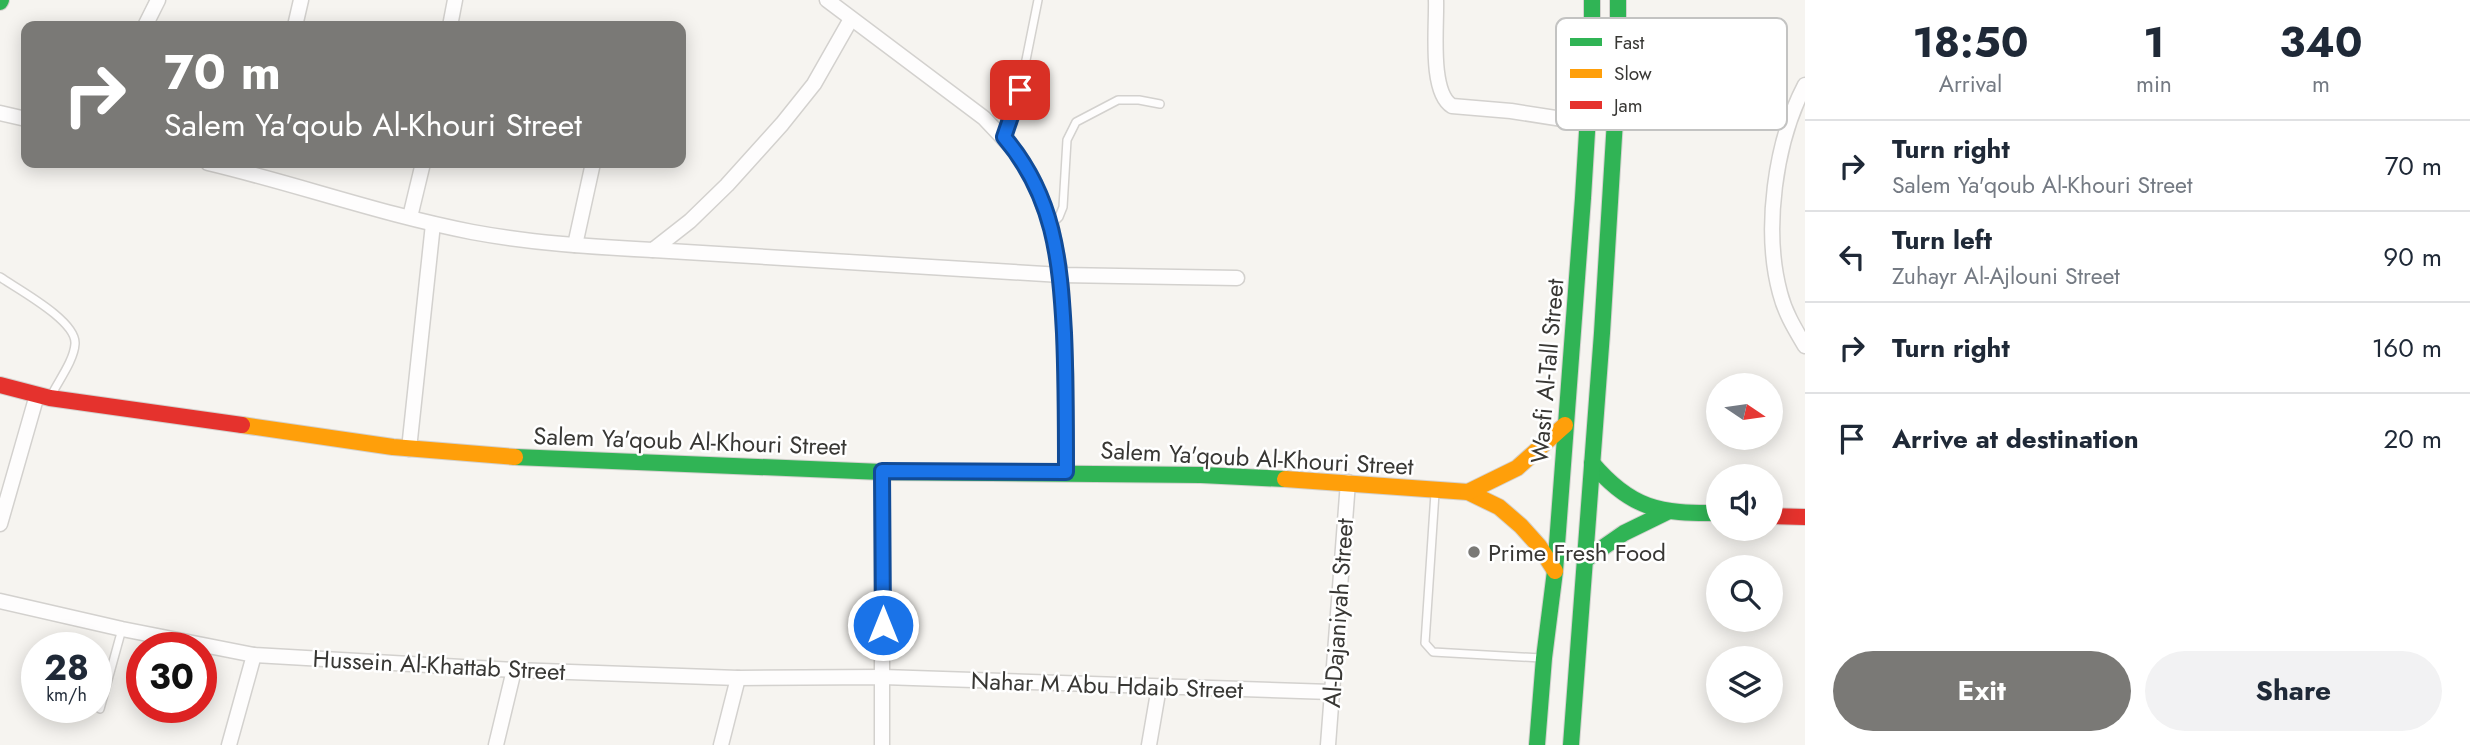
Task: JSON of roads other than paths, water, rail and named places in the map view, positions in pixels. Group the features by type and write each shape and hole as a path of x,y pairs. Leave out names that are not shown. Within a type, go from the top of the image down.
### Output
{"street":[{"path":"148,21 158,0"},
{"path":"296,21 301,0"},
{"path":"451,21 455,0"},
{"path":"827,0 966,104 1004,137 1018,153 1033,179 1051,225 1061,275 1066,377 1066,472"},
{"path":"1436,0 1437,77 1446,102 1452,106 1556,118"},
{"name":"Wasfi Al-Tall Street","path":"1591,0 1591,18"},
{"name":"Wasfi Al-Tall Street","path":"1618,0 1618,18"},
{"path":"653,250 690,221 727,185 782,124 814,84 851,19"},
{"path":"1805,85 1785,138 1776,179 1772,222 1774,265 1780,294 1789,319 1805,346"},
{"path":"0,113 21,118"},
{"name":"Wasfi Al-Tall Street","path":"1537,745 1555,571 1587,130"},
{"name":"Wasfi Al-Tall Street","path":"1571,745 1614,130"},
{"path":"410,217 422,168"},
{"path":"575,245 592,168"},
{"path":"263,169 433,224 499,236 575,245 1061,275 1237,278"},
{"path":"409,449 433,224"},
{"name":"Salem Ya'qoub Al-Khouri Street","path":"0,385 44,396 409,449 518,457 882,471 1201,475 1435,488 1468,492 1499,508 1521,526 1539,546 1555,571"},
{"path":"0,524 44,396"},
{"path":"1468,492 1517,468 1565,425"},
{"path":"1592,463 1605,480 1621,492 1667,512 1706,513"},
{"path":"882,471 882,745"},
{"name":"Al-Dajaniyah Street","path":"1328,745 1348,482"},
{"path":"1585,560 1608,541 1630,528 1667,512"},
{"path":"1783,516 1805,517"},
{"name":"Hussein Al-Khattab Street","path":"0,601 121,629 254,655 513,670 738,678 883,677"},
{"path":"229,745 254,655"},
{"path":"496,745 513,670"},
{"name":"Nahar M Abu Hdaib Street","path":"883,677 1331,692"},
{"path":"721,745 738,678"},
{"path":"1149,745 1159,687"}],"lane":[{"path":"1004,137 1020,90 1038,0"},
{"path":"1051,225 1063,208 1067,140 1076,122 1118,100 1160,104"},
{"path":"0,277 62,320 75,337 76,348 44,396"},
{"path":"1435,488 1425,643 1427,647 1433,652 1544,658"},
{"path":"112,663 121,629"}],"place":[{"name":"Prime Fresh Food","path":"1474,552"}]}
